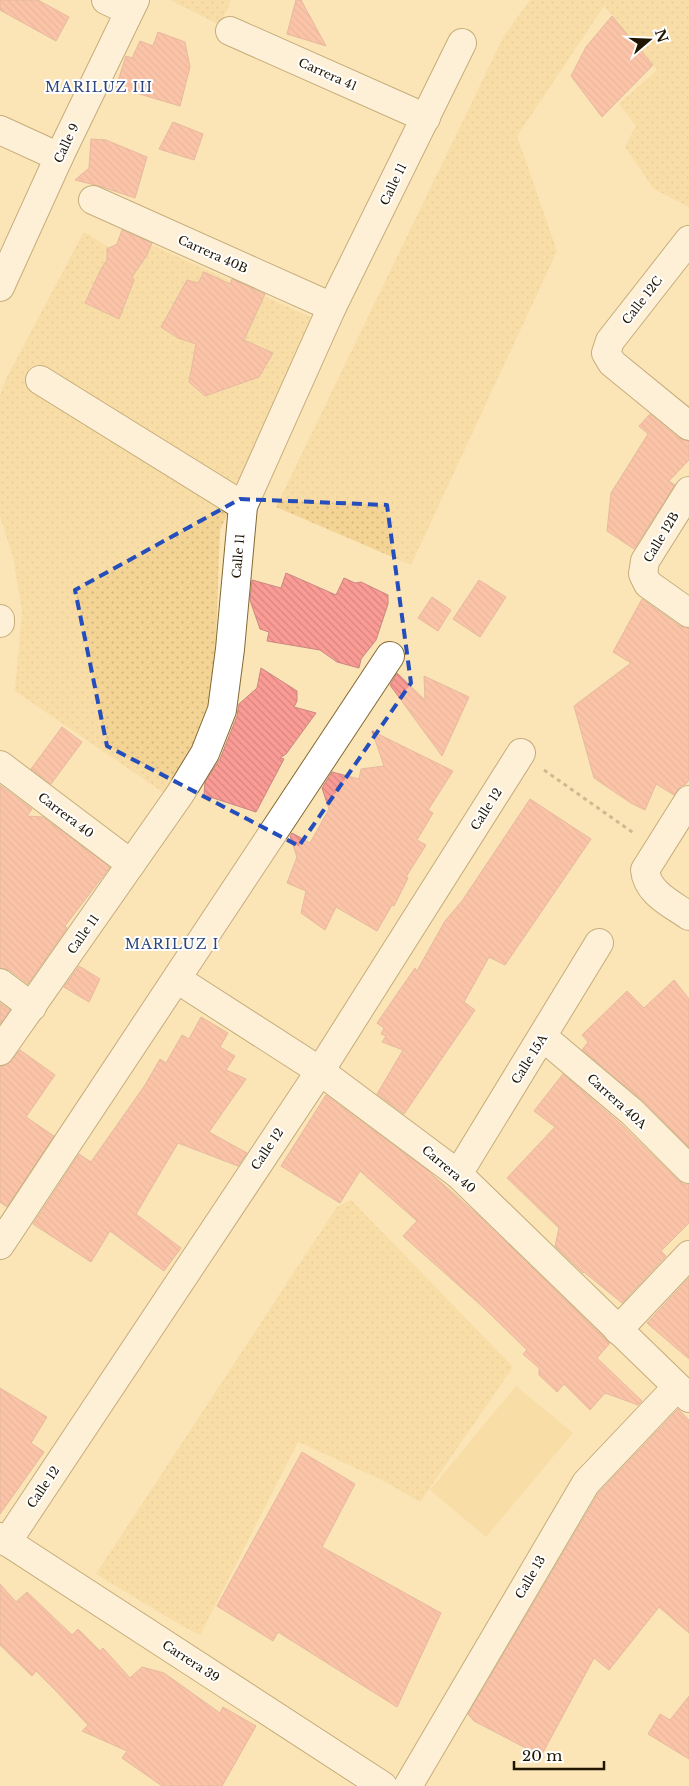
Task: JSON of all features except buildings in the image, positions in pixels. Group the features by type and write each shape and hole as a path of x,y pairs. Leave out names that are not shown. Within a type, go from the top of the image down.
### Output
{"street":[{"name":"Calle 9","path":"0,287 59,157 123,4"},
{"name":"Carrera 41","path":"230,31 426,118"},
{"name":"Calle 11","path":"0,1051 180,794 205,753 222,710 230,649 243,506 332,307 462,42"},
{"path":"0,130 59,157"},
{"name":"Carrera 40B","path":"93,200 332,307"},
{"name":"Calle 12C","path":"689,240 610,342 606,353 612,363 689,426"},
{"path":"40,380 243,506"},
{"name":"Calle 12B","path":"689,491 644,561 643,574 648,584 689,613"},
{"path":"0,1245 390,656"},
{"name":"Calle 12","path":"4,1539 320,1071 521,753"},
{"name":"Carrera 40","path":"0,765 131,864"},
{"path":"689,800 644,870 646,879 655,892 689,916"},
{"name":"Calle 15A","path":"458,1174 600,944"},
{"name":"Carrera 40","path":"177,979 320,1071 458,1174 683,1392"},
{"path":"0,983 32,1007"},
{"name":"Carrera 40A","path":"543,1036 632,1112 689,1169"},
{"path":"618,1330 689,1255"},
{"name":"Calle 13","path":"408,1786 586,1483 683,1392"},
{"name":"Carrera 39","path":"4,1539 383,1786"}],"path":[{"path":"521,753 658,850"}],"highlighted area":[{"path":"240,499 387,505 411,683 299,846 107,746 75,590"}],"shaded area":[{"path":"170,0 231,0 220,25"},
{"path":"530,0 689,0 689,207 654,189 625,147 636,126 619,104 657,70 604,6 517,136 557,251 411,565 276,507 504,36"},
{"path":"84,232 132,262 145,242 319,321 220,530 214,694 192,763 170,797 15,691 22,611 13,557 0,516 0,395 6,379"},
{"path":"351,1200 513,1367 420,1502 380,1479 298,1442 200,1635 96,1574 337,1207"},
{"path":"516,1386 573,1433 486,1537 430,1490"}],"district":[{"name":"MARILUZ III","path":"99,87"},
{"name":"MARILUZ I","path":"172,944"}]}
